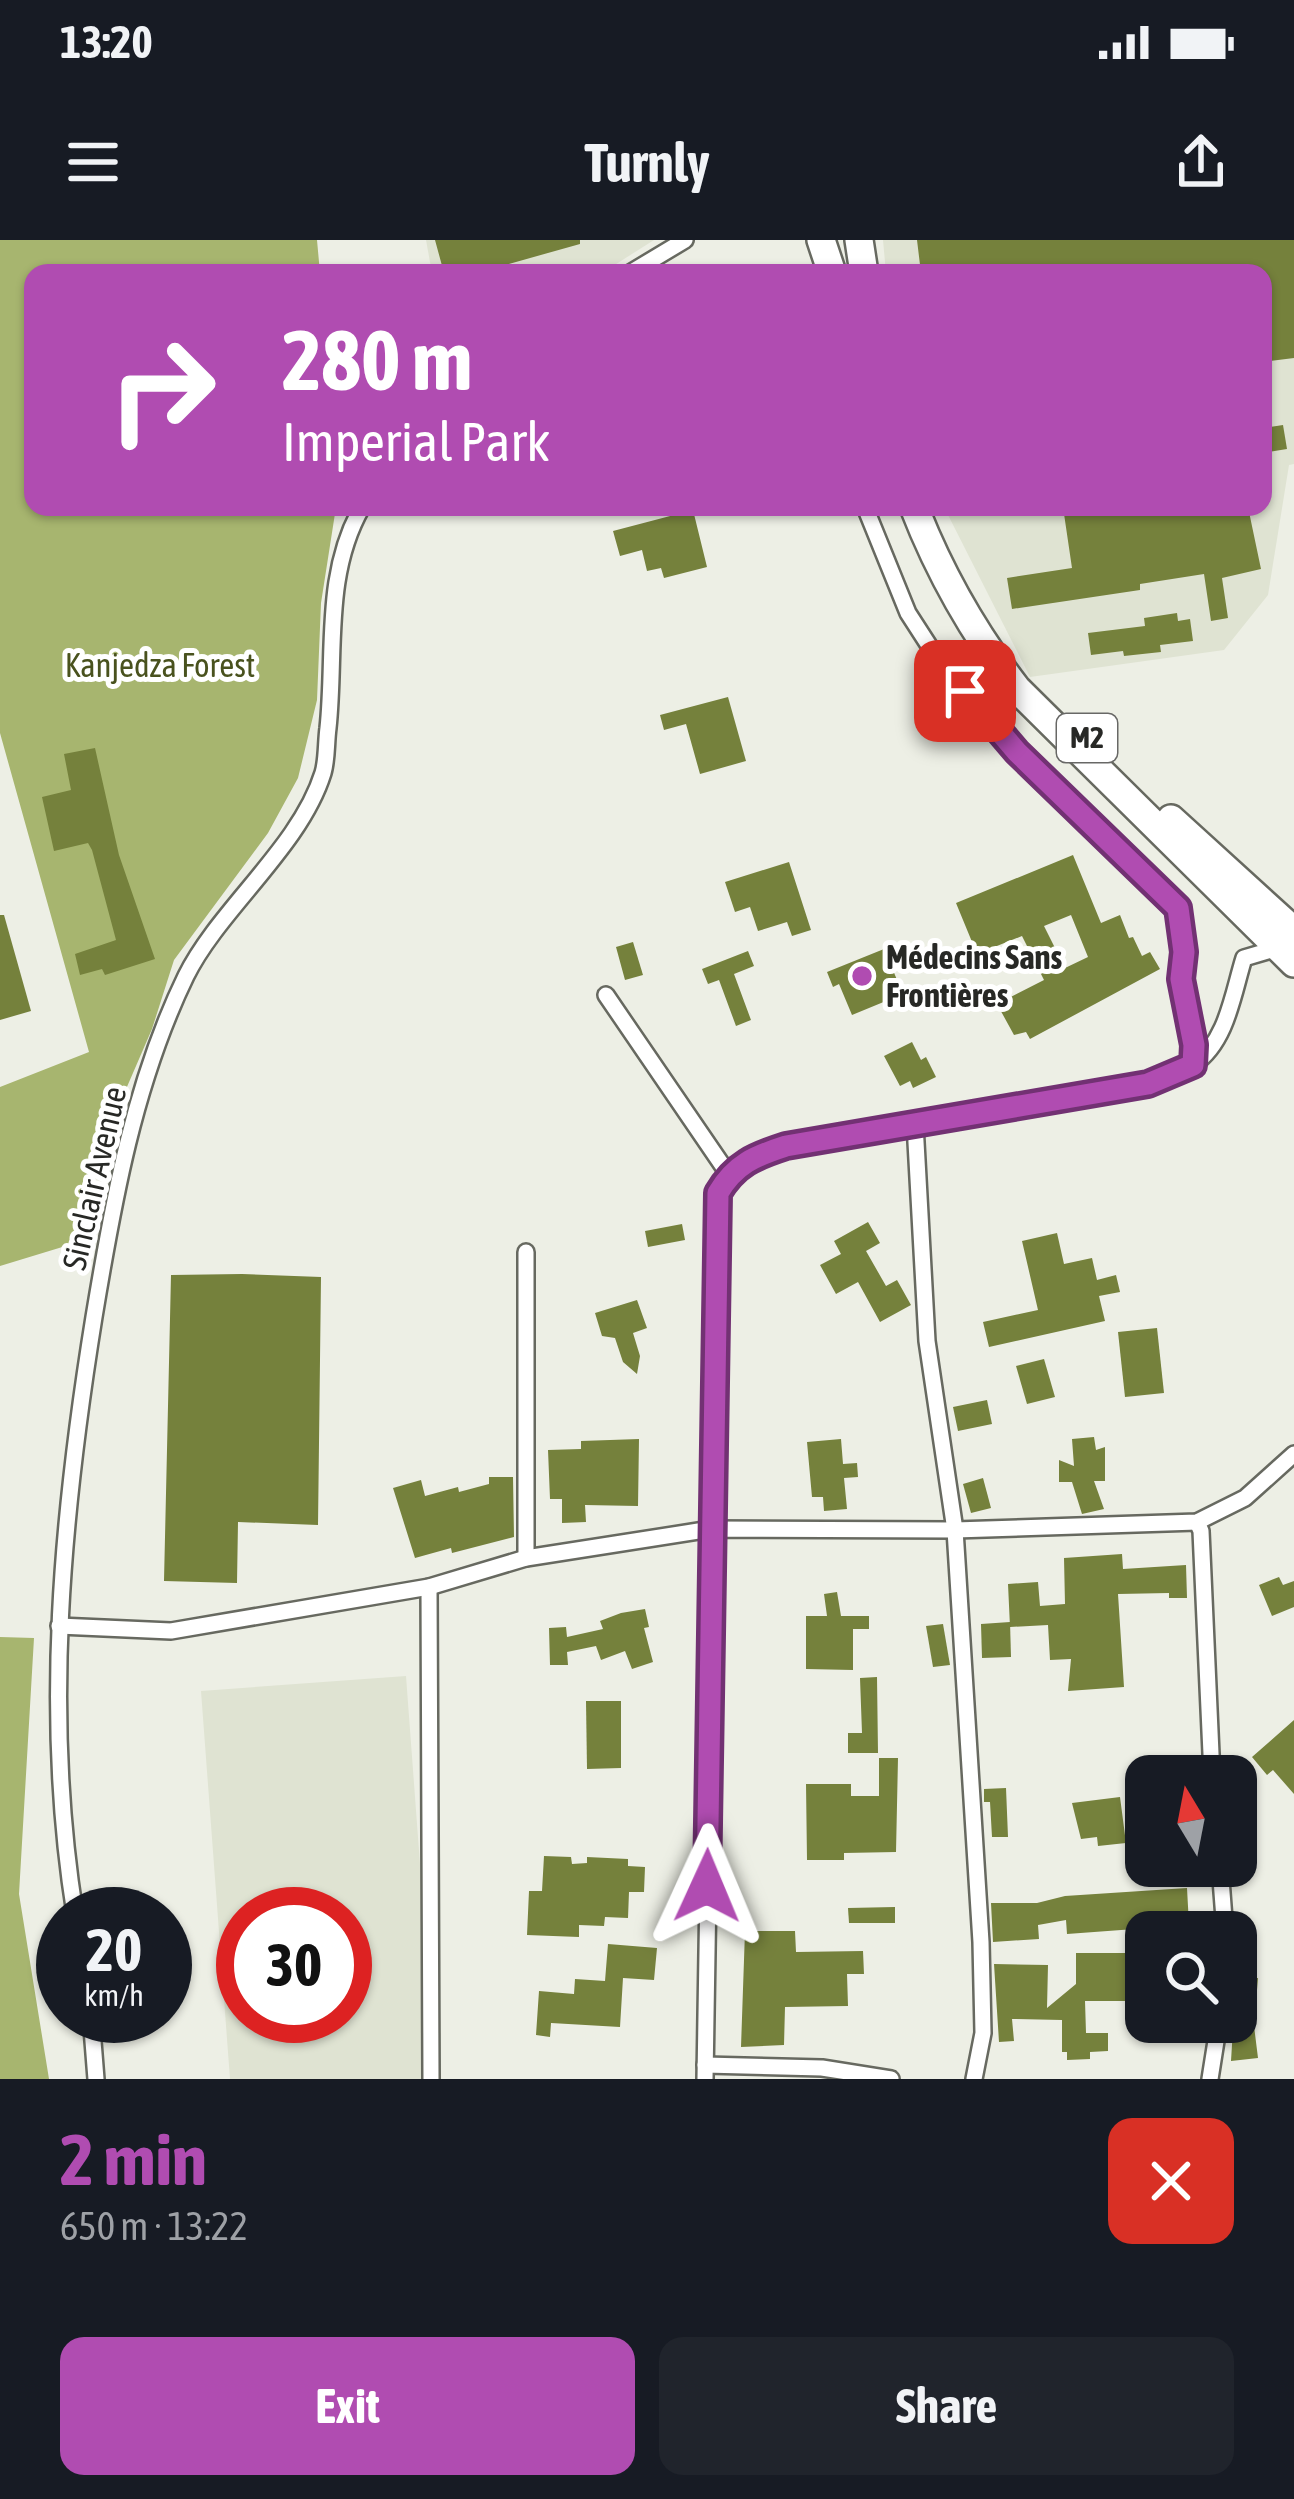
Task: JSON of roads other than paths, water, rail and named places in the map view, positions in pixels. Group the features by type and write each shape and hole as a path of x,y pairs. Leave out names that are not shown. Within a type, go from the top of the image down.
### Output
{"highway":[{"name":"M2","path":"918,516 948,587 979,640 1017,688 1290,946"},
{"name":"M2","path":"931,516 961,581 992,632 1029,679 1290,946"}],"street":[{"path":"645,264 685,240"},
{"name":"Sinclair Avenue","path":"71,1887 57,1754 59,1626 72,1452 116,1182 146,1082 187,974 304,814 323,772 332,686 333,590 346,535 357,516"},
{"path":"869,516 908,613 939,661 1017,752 1178,908 1184,952 1181,979 1194,1045 1193,1065"},
{"path":"891,2079 821,2068 705,2072 718,1193 742,1163 786,1146 1148,1084 1193,1065 1208,1052 1225,1024 1244,958 1290,946"},
{"path":"606,994 729,1175"},
{"path":"915,1124 927,1341 955,1530 981,1942 983,2033 974,2079"},
{"path":"526,1252 526,1558"},
{"path":"59,1626 171,1631 429,1587 526,1558 711,1529 955,1530 1196,1522 1245,1498 1294,1454"},
{"path":"1196,1522 1201,1531 1211,1755"},
{"path":"429,1587 431,2079"},
{"path":"93,2043 96,2079"},
{"path":"1210,2079 1216,2043"}],"place":[{"name":"Médecins Sans Frontières","path":"862,976"}],"park label":[{"name":"Kanjedza Forest","path":"160,665"}]}
